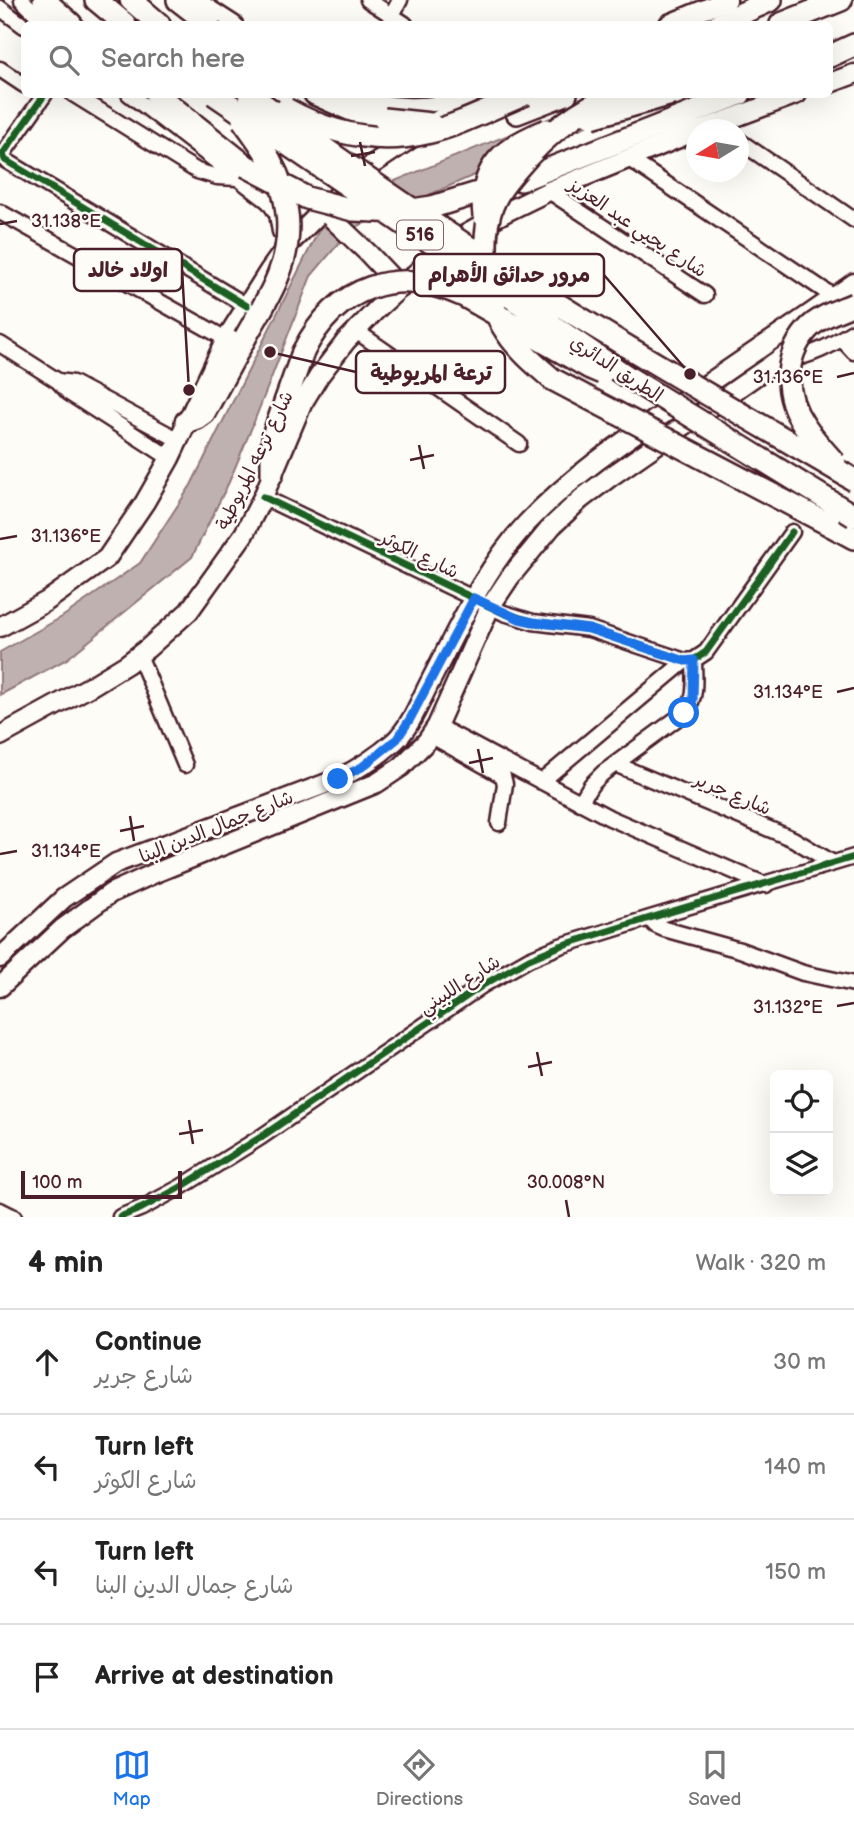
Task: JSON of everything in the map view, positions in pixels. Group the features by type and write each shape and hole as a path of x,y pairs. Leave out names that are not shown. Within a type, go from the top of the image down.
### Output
{"highway":[{"path":"44,0 68,21"},
{"path":"96,0 121,21"},
{"path":"131,0 156,21"},
{"path":"178,0 205,21"},
{"path":"726,21 771,0"},
{"path":"788,21 841,0"},
{"path":"833,55 854,45"},
{"name":"516","path":"161,98 246,166 307,198 353,210 399,212 454,202 521,180 730,98"},
{"path":"265,98 290,112 342,133 370,138 398,138 427,133 516,98"},
{"path":"324,98 358,113 411,123 439,125 466,123 516,113 555,98"},
{"path":"608,98 575,115 549,135 505,182 496,197 486,230 487,277 494,306 506,333 527,357 552,379 854,538"},
{"path":"543,294 501,254 490,238 482,205 490,172 505,153 526,138 551,128 658,98"},
{"path":"182,431 204,413 235,339 278,277 286,254 289,230 287,205 281,182 242,102"},
{"name":"الطريق الدائري","path":"242,102 318,144 455,238 543,294 850,478"},
{"name":"الطريق الدائري","path":"242,102 626,376 854,516"},
{"path":"272,474 274,433 303,352 323,319 353,295 370,288 408,281 446,288 588,367 599,372 626,376"},
{"path":"847,302 808,329 795,349 789,368 788,388 803,424 850,478"}],"main road":[{"path":"676,21 727,0"},
{"path":"833,82 854,74"},
{"path":"235,339 247,306 287,246 326,214 373,164 449,113 479,98"},
{"name":"شارع ترعه المريوطية","path":"734,119 787,98"},
{"name":"شارع ترعه المريوطية","path":"0,736 91,686 139,655 189,611 244,534 263,497 302,404 319,376 356,331 426,264 463,236 549,191 686,138"},
{"path":"326,214 401,288"},
{"name":"شارع جمال الدين البنا","path":"0,958 64,898 116,863 338,779 362,767 397,739 482,602 510,577 552,526 610,477 777,362 847,302 854,283"},
{"name":"شارع جمال الدين البنا","path":"0,987 62,929 111,893 377,783 401,767 433,731 494,565 524,526 580,473 609,451 847,302"},
{"path":"0,627 47,601 107,558 145,502 182,431"},
{"path":"494,565 510,577"}],"street":[{"path":"22,0 43,21"},
{"path":"198,0 230,21"},
{"path":"368,0 401,21"},
{"path":"392,15 400,0"},
{"path":"0,8 21,24"},
{"path":"0,69 21,83"},
{"path":"40,98 3,146 5,160 247,306"},
{"path":"79,98 197,171 217,177 237,177"},
{"path":"134,98 269,202 277,214 280,229 277,260"},
{"path":"365,98 387,104 421,106 467,98"},
{"path":"749,148 854,220"},
{"path":"629,159 847,302"},
{"name":"شارع يحيي عبد العزيز","path":"549,191 705,295"},
{"path":"0,212 235,339"},
{"path":"356,331 519,444"},
{"path":"777,362 818,352 848,335 854,352"},
{"path":"0,344 58,381 69,393 170,458"},
{"path":"58,381 73,383 182,431"},
{"name":"شارع الكوثر","path":"263,497 519,619 589,629 690,660"},
{"path":"541,782 690,660 706,652 792,531"},
{"path":"139,655 185,765"},
{"path":"580,803 591,785 690,706 694,692 690,660"},
{"path":"433,731 610,818 766,884"},
{"path":"433,731 503,776 505,784 499,823"},
{"name":"شارع جرير","path":"615,764 793,839 833,863"},
{"name":"شارع اللبيني","path":"124,1216 181,1187 285,1122 483,985 514,967 560,946 854,857"},
{"path":"650,918 655,925 669,931 740,950 803,973 854,984"},
{"path":"0,1210 14,1217"}],"shaded area":[{"path":"600,98 650,98 351,229 311,276 229,482 192,557 67,659 0,695 0,652 62,617 140,563 191,485 321,226 355,197"}],"cycle path":[{"path":"42,98 3,154 5,160 247,306"},
{"path":"263,497 504,613 533,622 589,629 685,661 694,660 706,652 792,532"},
{"path":"120,1217 181,1187 261,1137 483,985 529,959 560,946 854,857"}],"place":[{"name":"ترعة المريوطية","path":"270,352"},
{"name":"مرور حدائق الأهرام","path":"690,374"},
{"name":"اولاد خالد","path":"189,390"}],"route":[{"path":"338,779 362,767 397,739 474,598 519,619 589,629 685,661 694,660 693,700 684,713"}]}
